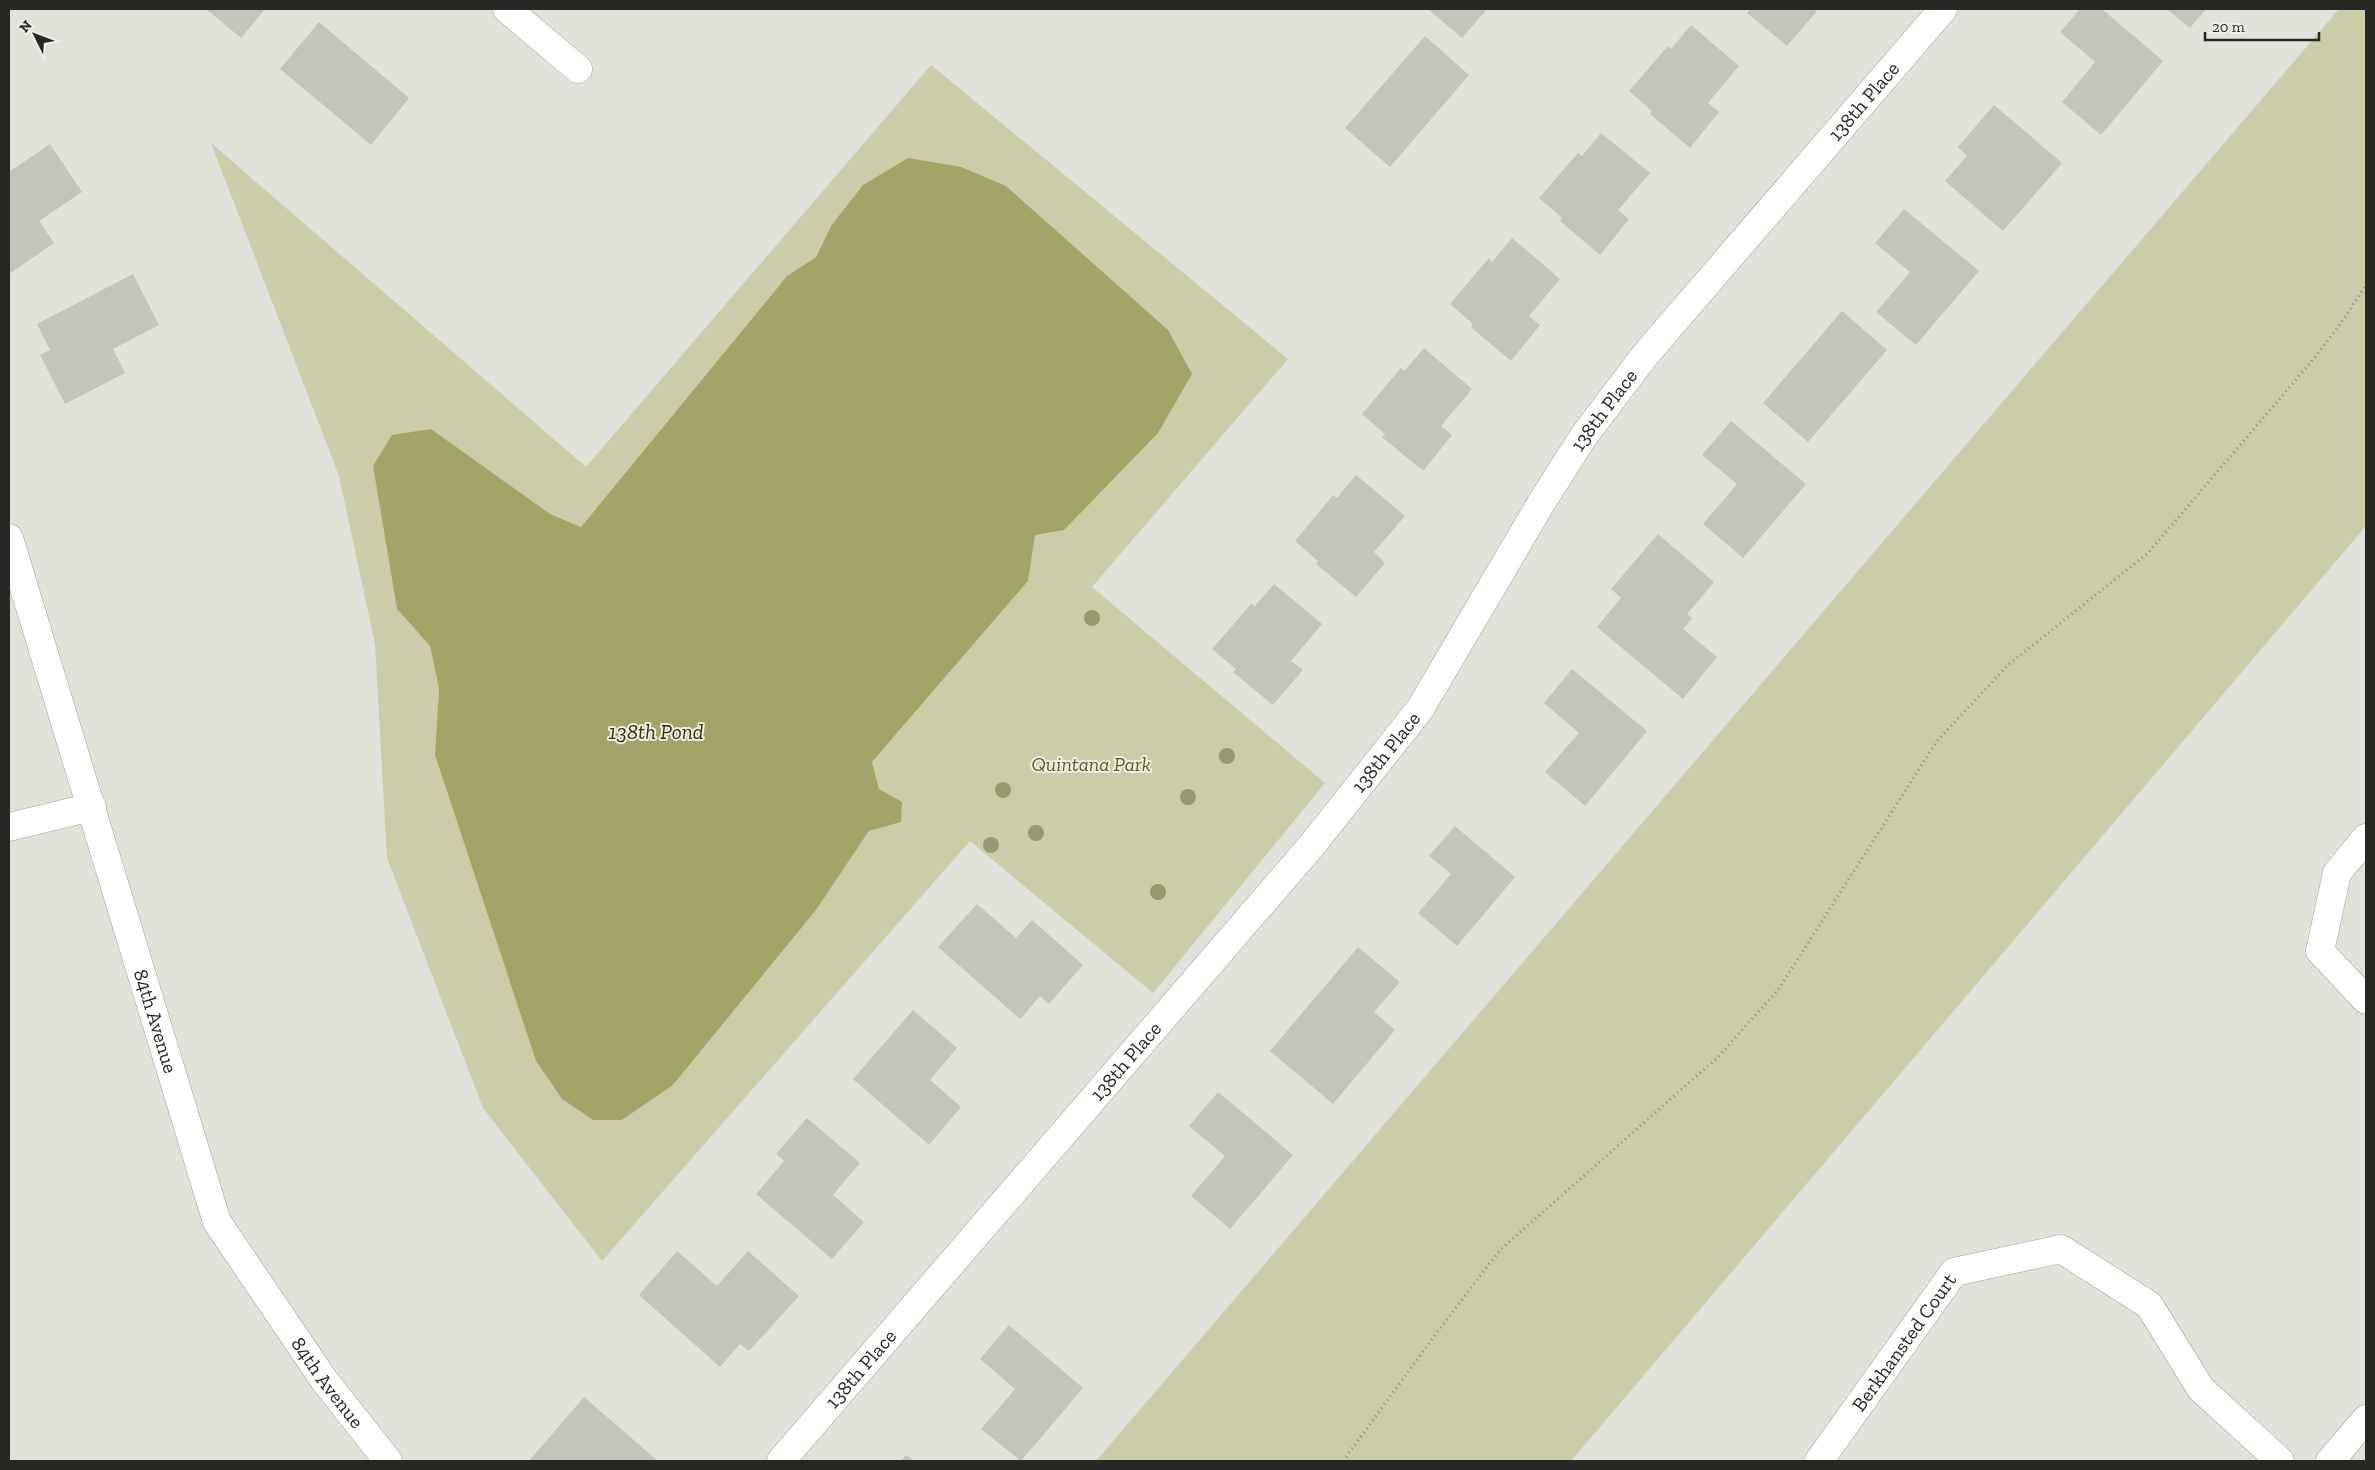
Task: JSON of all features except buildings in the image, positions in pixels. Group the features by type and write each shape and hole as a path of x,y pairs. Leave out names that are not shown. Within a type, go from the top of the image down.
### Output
{"street":[{"path":"507,9 578,70"},
{"name":"138th Place","path":"781,1461 1305,852 1402,732 1420,709 1540,505 1583,436 1646,354 1943,9"},
{"name":"84th Avenue","path":"9,538 217,1222 324,1380 388,1461"},
{"path":"9,827 92,808"},
{"path":"2366,838 2337,873 2320,951 2366,1000"},
{"name":"Berkhansted Court","path":"1819,1461 1954,1272 2061,1250 2150,1305 2201,1389 2280,1461"},
{"path":"2330,1461 2366,1420"}],"path":[{"path":"1343,1461 1500,1250 1717,1058 1778,990 1937,741 2008,665 2148,553 2310,362 2339,326 2366,285"}],"green space":[{"path":"2339,9 2366,9 2366,526 1571,1461 1096,1461"},
{"name":"Quintana Park","path":"931,65 1288,359 1092,587 1325,783 1153,993 970,841 602,1261 483,1108 387,858 375,644 339,476 211,143 586,467","holes":["831,226 1035,535 1028,581 872,762 879,789 901,822 869,831 816,910 673,1085 622,1120 593,1120 562,1099 536,1061 435,755 439,688 430,646 397,609 373,466 550,514 581,527 787,276 816,257"]}],"water":[{"name":"138th Pond","path":"908,158 961,167 1006,186 1168,330 1192,374 1158,433 1064,530 1035,535 1028,581 872,762 879,789 902,802 901,822 869,831 816,910 673,1085 622,1120 593,1120 562,1099 536,1061 435,755 439,688 430,646 397,609 373,466 392,435 431,429 550,514 581,527 787,276 816,257 831,226 863,185"}]}
